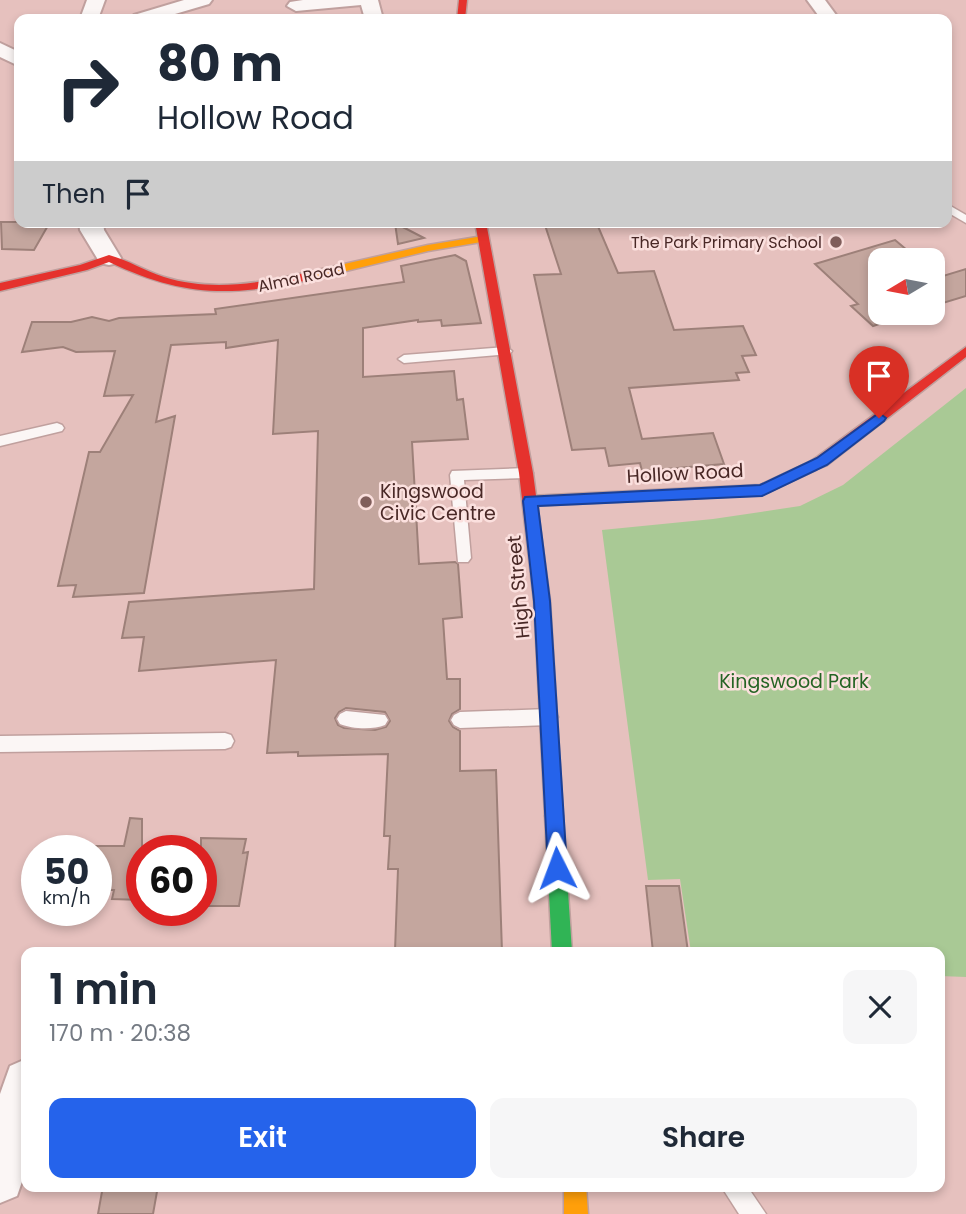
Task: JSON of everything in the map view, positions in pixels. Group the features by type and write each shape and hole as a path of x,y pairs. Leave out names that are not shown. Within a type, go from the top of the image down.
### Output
{"street":[{"path":"157,14 203,0"},
{"path":"296,6 363,0 371,3 373,14"},
{"path":"0,287 83,268 109,258 94,228"},
{"name":"High Street","path":"481,228 506,351 526,473 542,601 562,947"},
{"name":"Alma Road","path":"109,258 142,274 177,286 213,290 264,287 438,245 484,239"},
{"name":"Hollow Road","path":"530,501 762,490 822,461 966,351"},
{"path":"0,1081 21,1082"},
{"path":"0,1179 21,1101"},
{"path":"575,1192 576,1214"}],"lane":[{"path":"404,359 506,351"},
{"path":"0,441 57,428"},
{"path":"463,558 457,475 526,473"},
{"path":"460,720 549,716"},
{"path":"346,719 379,720"},
{"path":"0,744 225,741"},
{"path":"737,1192 754,1214"}],"green space":[{"name":"Kingswood Park","path":"966,388 966,977 945,976 945,947 690,947 680,879 648,880 602,530 713,519 800,506 843,485"}],"building":[{"path":"1,222 14,222 14,228 47,228 34,250 2,249"},
{"path":"396,228 405,228 424,238 398,244"},
{"path":"546,228 599,228 618,273 654,271 674,330 743,326 756,355 742,356 749,372 736,373 739,380 629,388 642,439 713,433 724,464 642,471 640,463 609,466 605,448 572,450 534,275 561,274"},
{"path":"895,240 905,248 868,248"},
{"path":"868,248 868,321 851,306 858,304 815,264"},
{"path":"455,255 466,261 481,323 442,326 441,320 418,320 363,328 363,377 454,371 457,400 463,399 468,439 412,442 419,564 458,564 462,617 443,619 447,679 460,679 460,709 452,714 449,721 460,731 460,771 496,770 502,947 395,947 398,869 388,869 390,836 384,836 388,754 298,756 298,752 267,753 276,660 139,671 144,637 122,638 129,602 314,589 318,431 273,434 278,340 226,348 226,342 171,345 156,422 175,416 144,593 73,597 76,585 58,586 89,452 100,452 133,395 104,396 115,351 76,352 63,347 22,352 32,322 71,322 92,317 109,321 119,318 216,314 215,309 404,282 401,266","holes":["346,708 385,712 390,721 386,727 375,730 344,728 338,725 335,718"]},
{"path":"966,269 966,296 945,302 945,275"},
{"path":"130,818 142,819 142,835 126,835"},
{"path":"126,837 126,899 112,899 112,846 124,846"},
{"path":"217,838 246,839 243,853 248,852 239,906 217,906"},
{"path":"646,886 679,886 687,947 652,947"},
{"path":"102,1192 157,1192 153,1214 98,1214"}],"traffic: fast":[{"path":"554,816 562,947"}],"traffic: slow":[{"path":"309,276 428,248 483,239"},
{"path":"530,501 762,490 811,466"},
{"path":"575,1192 576,1214"}],"traffic: jam":[{"path":"462,14 463,0"},
{"path":"481,228 526,473 542,601 554,816"},
{"path":"0,287 83,268 109,258 161,280 207,288 255,287 309,276"},
{"path":"811,466 822,461 966,351"}],"place":[{"name":"The Park Primary School","path":"836,242"},
{"name":"Kingswood Civic Centre","path":"366,502"}],"route":[{"path":"557,868 542,601 530,501 762,490 822,461 879,418"}]}
